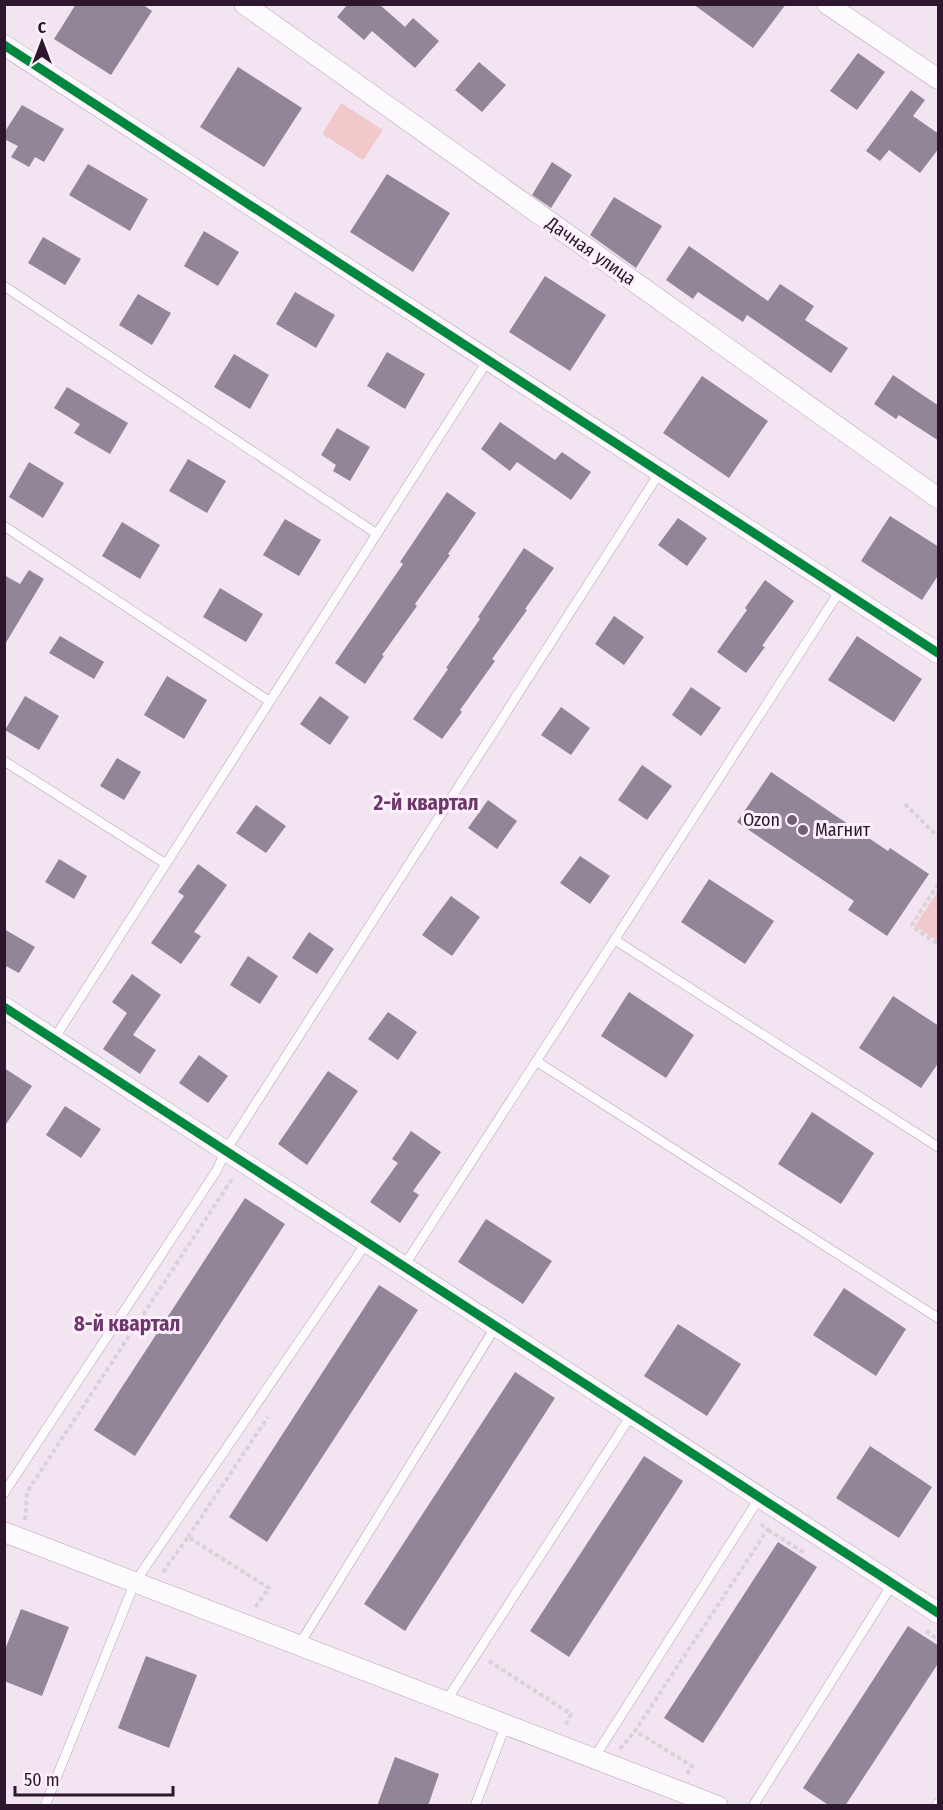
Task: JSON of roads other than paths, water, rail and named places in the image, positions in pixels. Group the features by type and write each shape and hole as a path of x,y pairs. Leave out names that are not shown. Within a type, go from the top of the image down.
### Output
{"street":[{"name":"Дачная улица","path":"244,4 939,498"},
{"path":"826,4 939,79"},
{"path":"4,45 939,653"},
{"path":"4,1007 893,1583 934,1607"},
{"path":"4,1532 718,1806"}],"lane":[{"path":"4,286 377,534"},
{"path":"54,1039 488,360"},
{"path":"4,1493 217,1170 226,1150 660,472"},
{"path":"4,526 270,701"},
{"path":"404,1266 841,590"},
{"path":"4,761 166,864"},
{"path":"615,940 939,1147"},
{"path":"536,1061 939,1318"},
{"path":"45,1806 135,1582 367,1242"},
{"path":"299,1645 495,1326"},
{"path":"446,1701 618,1432 632,1414"},
{"path":"594,1758 760,1497"},
{"path":"753,1806 893,1583"},
{"path":"475,1806 506,1724"}],"place":[{"name":"Ozon","path":"792,820"},
{"name":"Магнит","path":"803,830"}],"district":[{"name":"2-й квартал","path":"426,803"},
{"name":"8-й квартал","path":"127,1324"}]}
